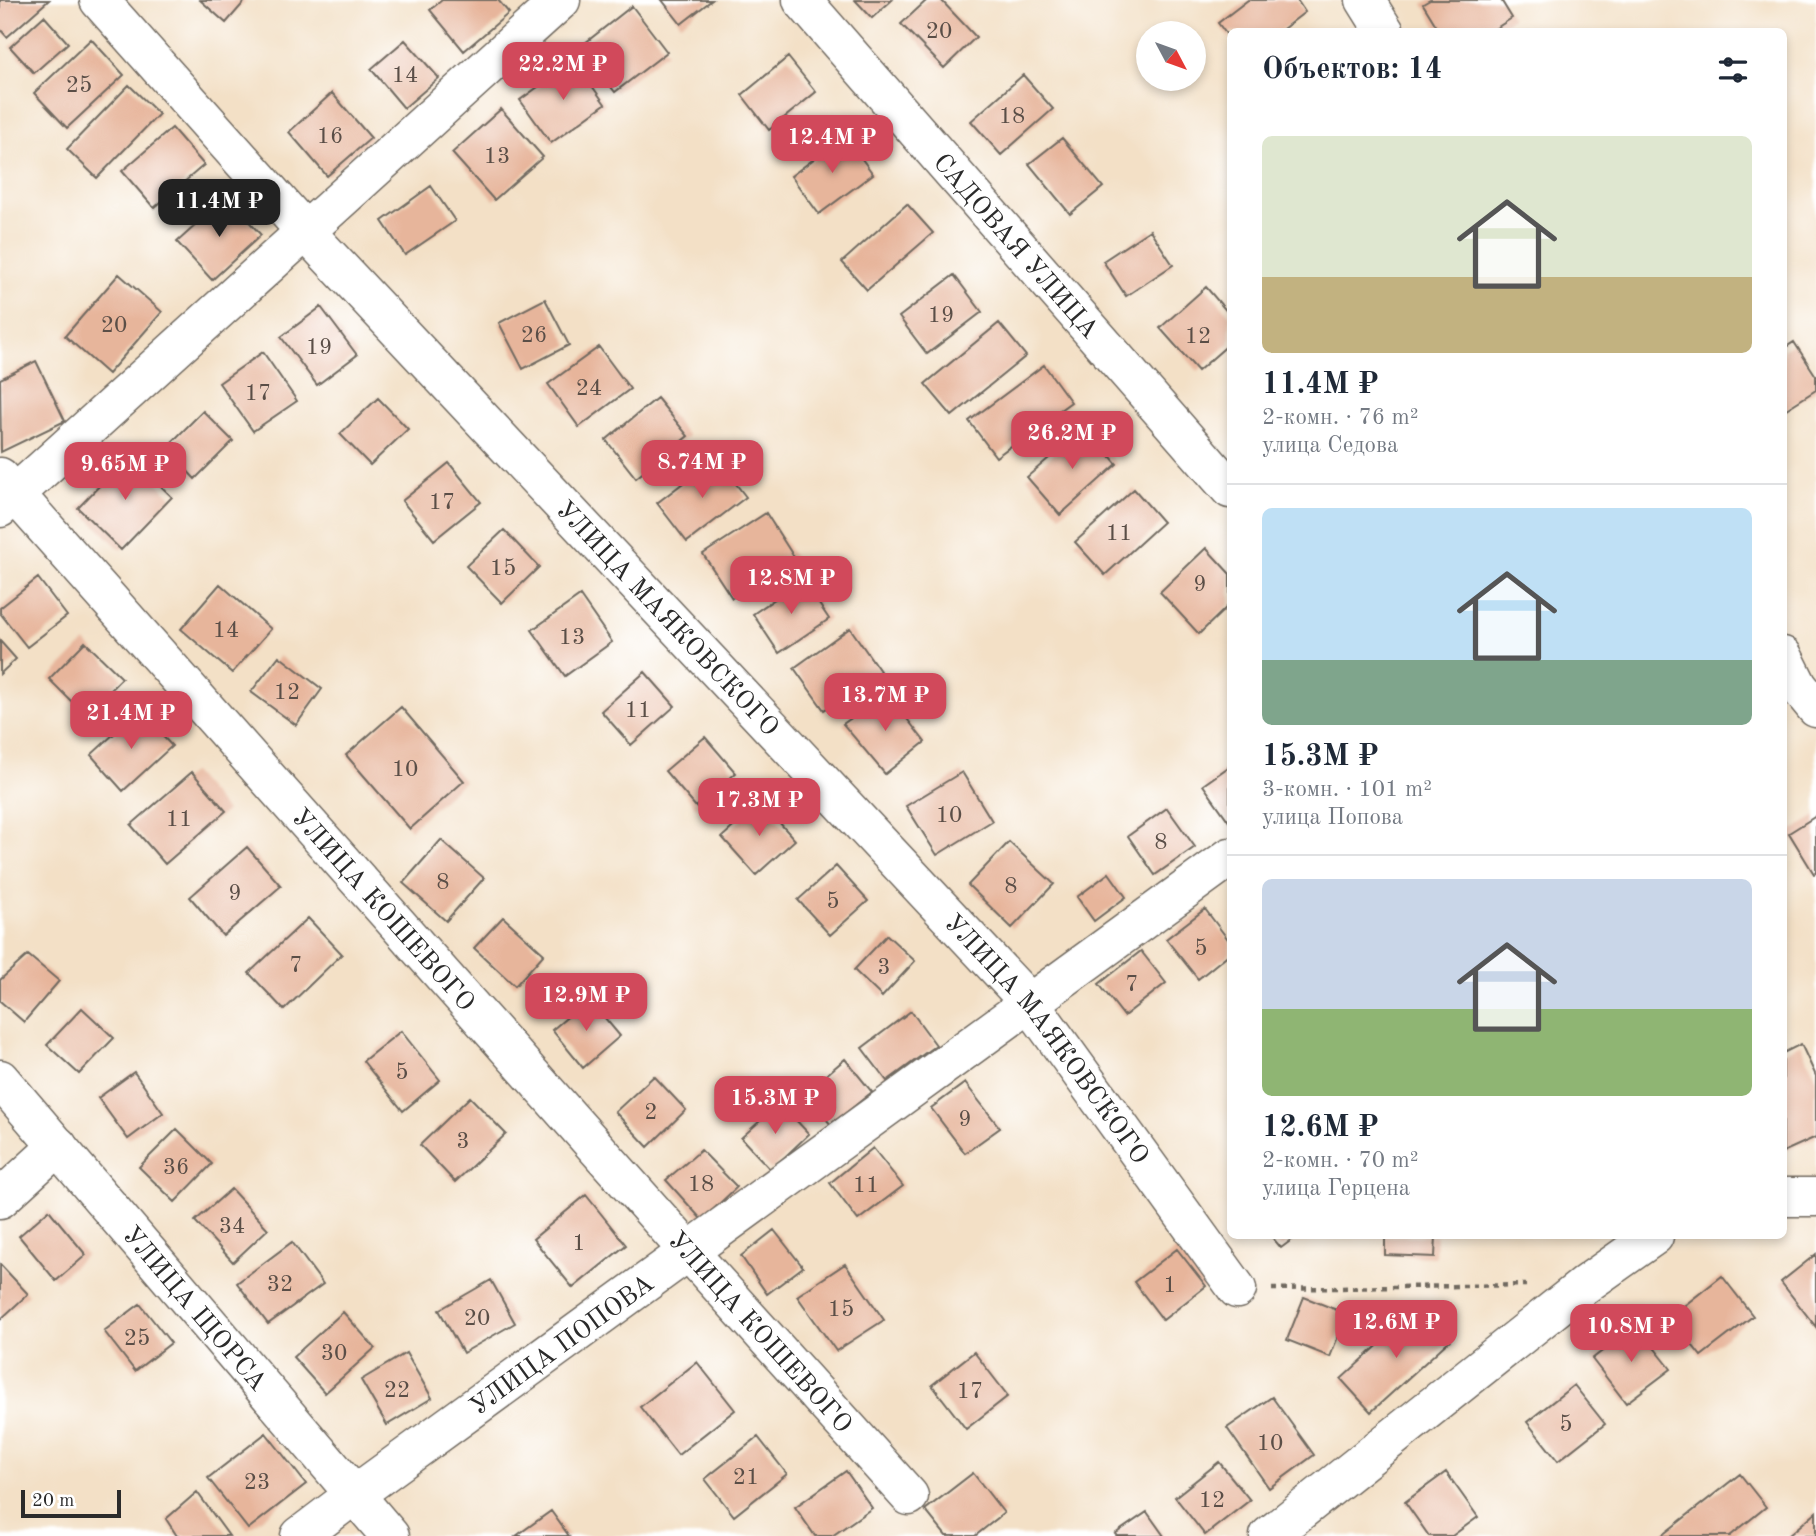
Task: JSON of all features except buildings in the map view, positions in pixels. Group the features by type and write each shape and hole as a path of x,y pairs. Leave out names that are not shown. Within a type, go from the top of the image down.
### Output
{"street":[{"name":"УЛИЦА МАЯКОВСКОГО","path":"99,0 305,232 1030,1003 1237,1289"},
{"path":"5,493 305,232 561,0"},
{"name":"САДОВАЯ УЛИЦА","path":"802,0 1227,486"},
{"path":"1365,0 1382,28"},
{"name":"УЛИЦА КОШЕВОГО","path":"5,493 909,1496"},
{"name":"УЛИЦА ПОПОВА","path":"300,1536 1227,859"},
{"name":"УЛИЦА ЩОРСА","path":"0,1079 390,1536"},
{"path":"0,1199 58,1146"},
{"path":"1787,1197 1816,1197"},
{"path":"1269,1536 1586,1284 1650,1239"}],"path":[{"path":"1237,1289 1530,1285"}]}
